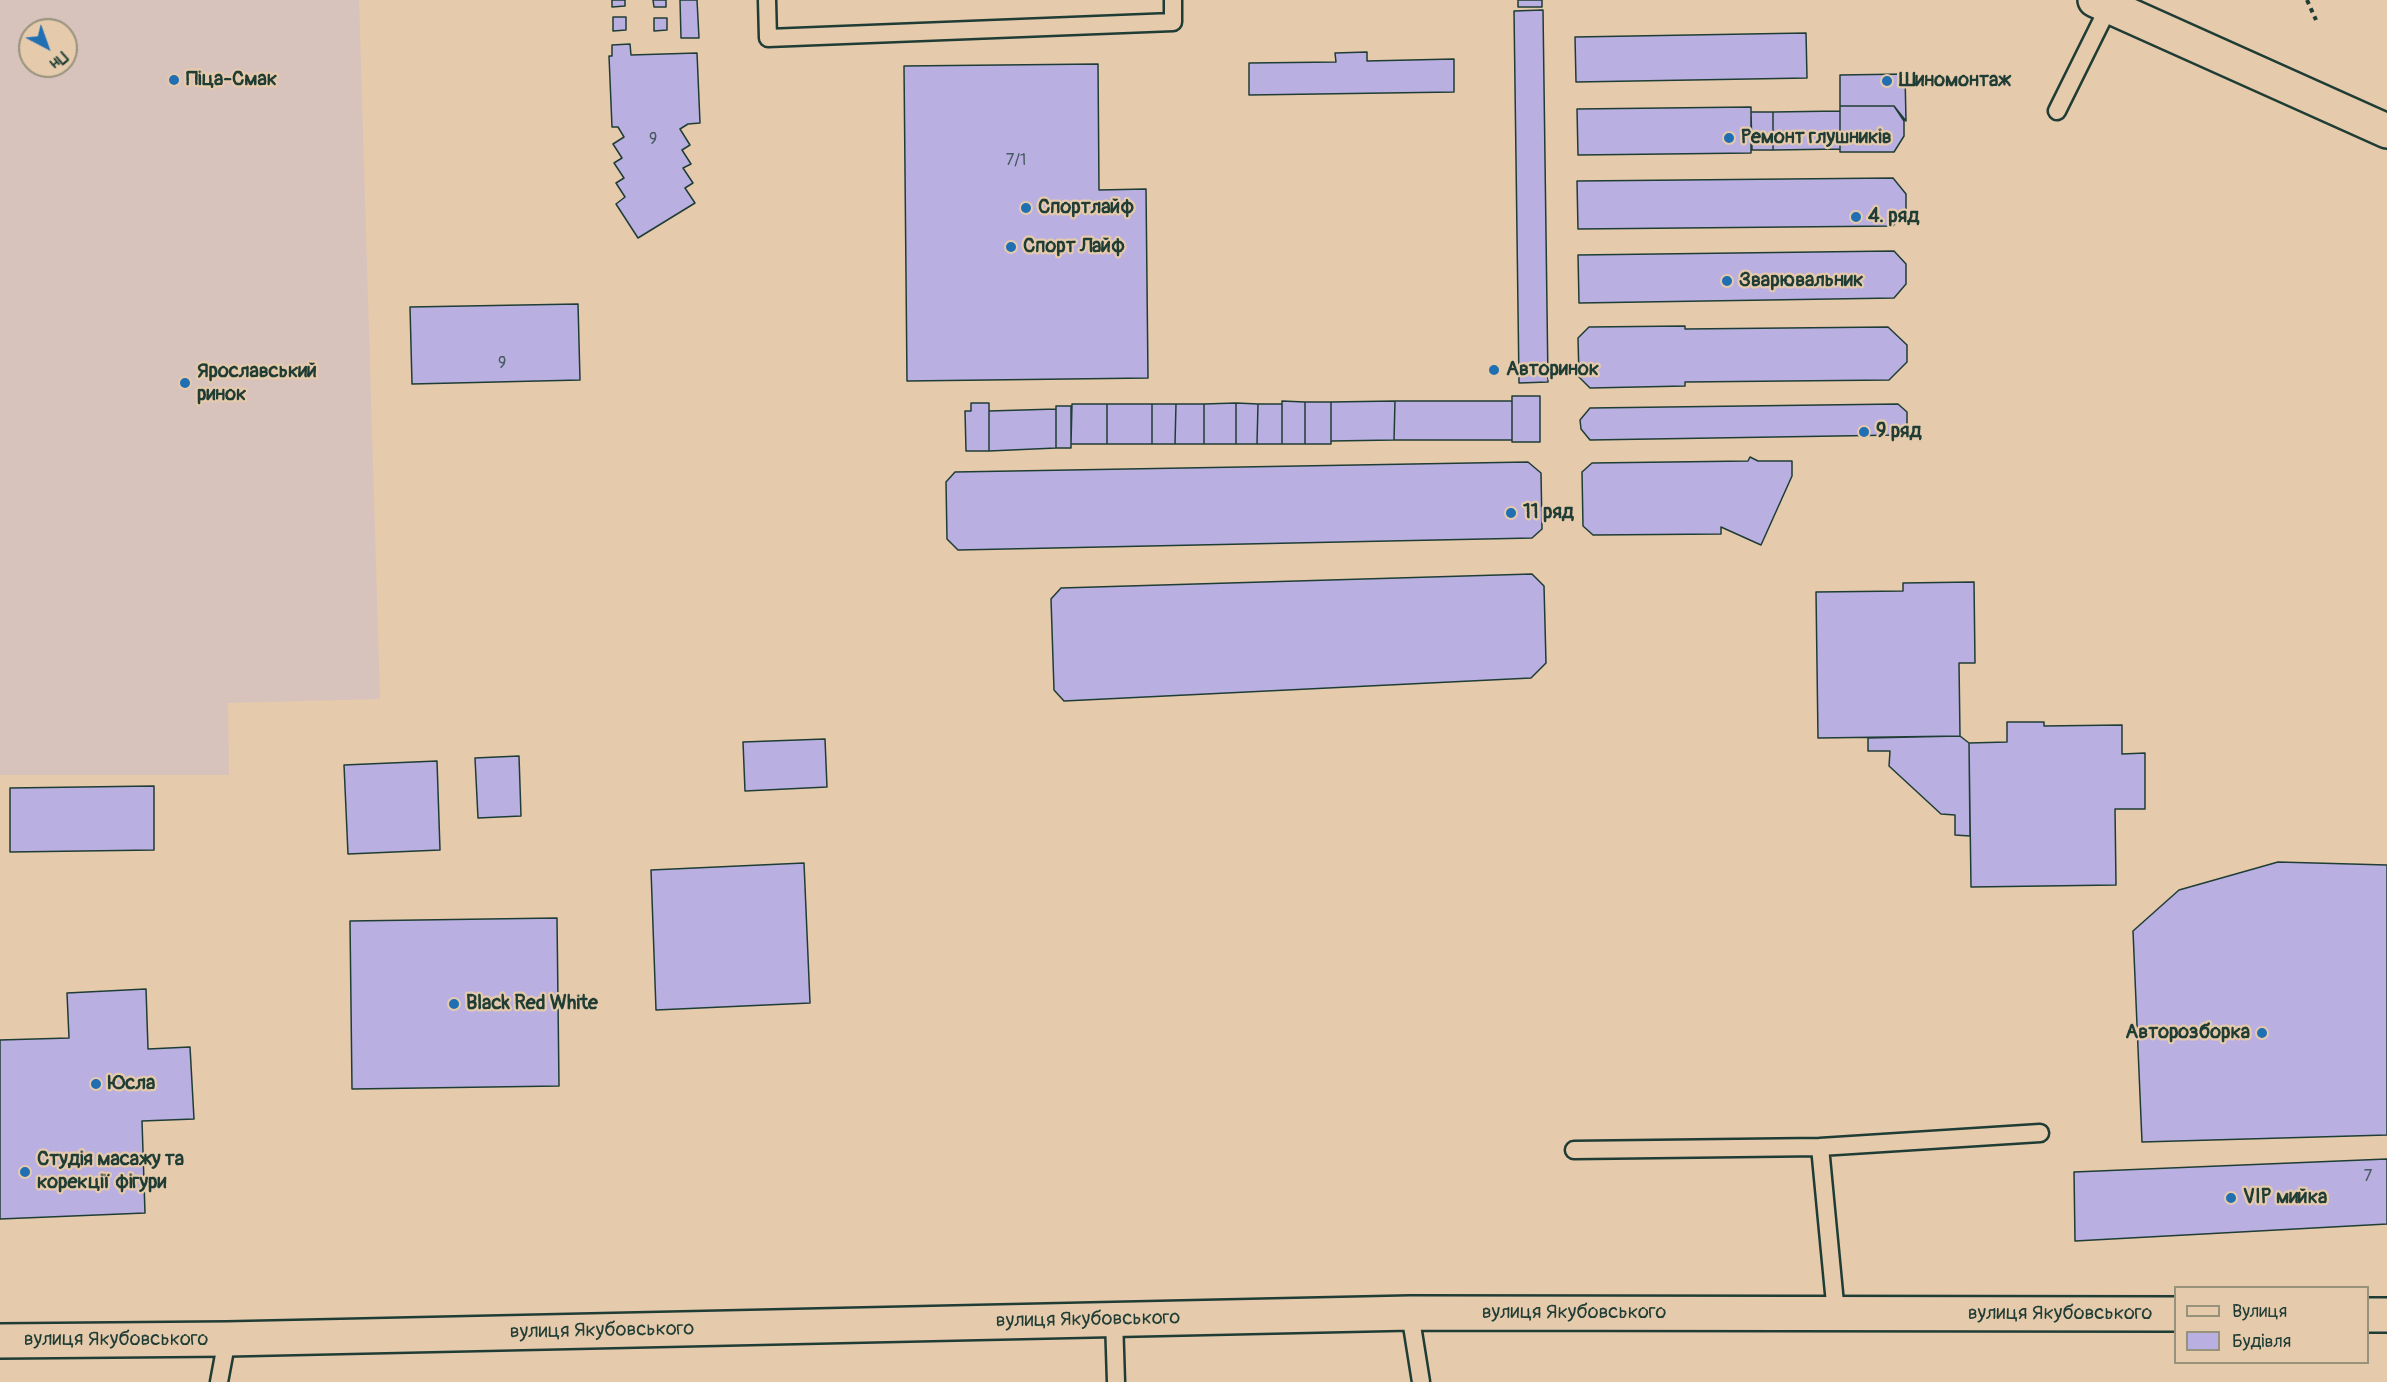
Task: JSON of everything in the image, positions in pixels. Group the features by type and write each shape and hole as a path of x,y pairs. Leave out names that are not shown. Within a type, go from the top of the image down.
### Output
{"street":[{"path":"2105,2 2387,131"},
{"name":"вулиця Якубовського","path":"0,1341 227,1339 1410,1312 2174,1314"},
{"path":"2369,1315 2387,1315"}],"lane":[{"path":"767,0 768,38 1173,22 1173,0"},
{"path":"2057,111 2105,2"},
{"path":"1574,1150 1820,1147 2040,1133"},
{"path":"1820,1147 1836,1314"},
{"path":"1410,1312 1421,1382"},
{"path":"1114,1319 1116,1382"},
{"path":"219,1382 227,1339"}],"path":[{"path":"2307,0 2316,20"}],"shaded area":[{"name":"Ярославський ринок","path":"0,0 359,0 380,699 228,703 229,775 0,775"}],"building":[{"path":"612,0 625,0 625,6 612,7"},
{"path":"653,0 666,0 666,7 654,7"},
{"path":"680,0 697,0 699,38 681,38"},
{"path":"1518,0 1542,0 1542,7 1518,7"},
{"path":"1543,10 1548,382 1519,383 1514,11"},
{"path":"613,17 626,17 626,30 613,31"},
{"path":"654,18 667,18 667,30 654,31"},
{"path":"1806,33 1807,78 1576,82 1575,37"},
{"path":"630,44 631,55 697,53 700,123 688,124 680,129 690,145 682,150 691,164 683,168 693,183 685,188 695,203 638,238 616,204 625,197 616,183 624,178 614,163 622,158 613,144 624,137 618,127 612,127 609,56 612,56 612,45"},
{"path":"1367,52 1367,61 1454,59 1454,92 1249,95 1249,63 1336,62 1335,53"},
{"name":"Спортлайф","path":"1098,64 1099,190 1146,189 1148,378 907,381 904,66"},
{"path":"1905,74 1906,121 1894,106 1840,106 1840,75"},
{"path":"1840,106 1894,106 1904,121 1904,136 1894,152 1840,152"},
{"path":"1751,107 1751,153 1578,155 1577,109"},
{"path":"1840,111 1840,149 1773,150 1773,112"},
{"path":"1751,112 1773,112 1773,150 1752,150"},
{"path":"1893,178 1906,194 1906,210 1893,226 1578,229 1577,181"},
{"path":"1894,251 1906,264 1906,284 1894,298 1579,303 1578,255"},
{"path":"578,304 580,380 412,384 410,307"},
{"path":"1685,326 1685,329 1888,327 1907,345 1907,362 1889,380 1685,382 1685,386 1590,388 1579,377 1578,338 1589,327"},
{"path":"1512,396 1540,396 1540,442 1512,442"},
{"path":"1282,401 1305,402 1305,444 1282,444"},
{"path":"1395,401 1394,440 1331,441 1331,402"},
{"path":"1395,401 1512,401 1512,440 1394,440"},
{"path":"1305,402 1331,402 1331,444 1305,444"},
{"path":"971,403 989,403 989,451 966,451 965,411 971,411"},
{"path":"1236,403 1236,444 1204,444 1204,404"},
{"path":"1236,403 1258,404 1257,444 1236,444"},
{"path":"1072,404 1107,404 1107,444 1071,444"},
{"path":"1107,404 1152,404 1152,444 1107,444"},
{"path":"1152,404 1176,404 1175,444 1152,444"},
{"path":"1176,404 1204,404 1204,444 1175,444"},
{"path":"1258,404 1282,404 1282,444 1257,444"},
{"path":"1898,404 1907,412 1907,427 1898,435 1590,440 1581,429 1580,420 1590,408"},
{"path":"1056,406 1071,406 1071,448 1056,448"},
{"path":"1056,409 1056,448 989,451 989,411"},
{"path":"1750,457 1758,461 1792,461 1792,476 1761,545 1721,527 1721,534 1593,535 1583,526 1582,472 1592,463 1748,461"},
{"path":"1528,462 1541,473 1542,529 1532,538 958,550 947,539 946,482 955,472"},
{"path":"1532,574 1544,586 1546,663 1531,678 1064,701 1054,690 1051,599 1061,588"},
{"path":"1974,582 1975,663 1959,663 1960,736 1818,738 1816,592 1903,591 1903,583"},
{"path":"2007,722 2044,722 2044,726 2122,725 2122,754 2145,753 2145,809 2115,809 2116,885 1971,887 1969,743 2007,742"},
{"path":"1960,736 1969,743 1970,836 1955,835 1955,815 1941,814 1889,766 1890,751 1868,751 1868,738"},
{"path":"825,739 827,787 745,791 743,742"},
{"path":"519,756 521,816 478,818 475,758"},
{"path":"437,761 440,850 348,854 344,765"},
{"path":"154,786 154,850 10,852 10,788"},
{"name":"Авторозборка","path":"2278,862 2387,865 2387,1135 2142,1142 2133,931 2179,890"},
{"path":"804,863 810,1003 656,1010 651,870"},
{"name":"Black Red White","path":"557,918 559,1086 352,1089 350,921"},
{"name":"Юсла","path":"146,989 148,1049 190,1047 194,1119 142,1121 145,1213 0,1219 0,1040 69,1038 67,993"},
{"name":"VIP мийка","path":"2387,1159 2387,1224 2075,1241 2074,1172"}],"place":[{"name":"Піца-Смак","path":"174,80"},
{"name":"Шиномонтаж","path":"1887,81"},
{"name":"Ремонт глушників","path":"1729,138"},
{"name":"Спортлайф","path":"1026,208"},
{"name":"4. ряд","path":"1856,217"},
{"name":"Спорт Лайф","path":"1011,247"},
{"name":"Зварювальник","path":"1727,281"},
{"name":"Авторинок","path":"1494,370"},
{"name":"Ярославський ринок","path":"185,383"},
{"name":"9 ряд","path":"1864,432"},
{"name":"11 ряд","path":"1511,513"},
{"name":"Black Red White","path":"454,1004"},
{"name":"Авторозборка","path":"2262,1033"},
{"name":"Юсла","path":"96,1084"},
{"name":"Студія масажу та корекції фігури","path":"25,1172"},
{"name":"VIP мийка","path":"2231,1198"}]}
